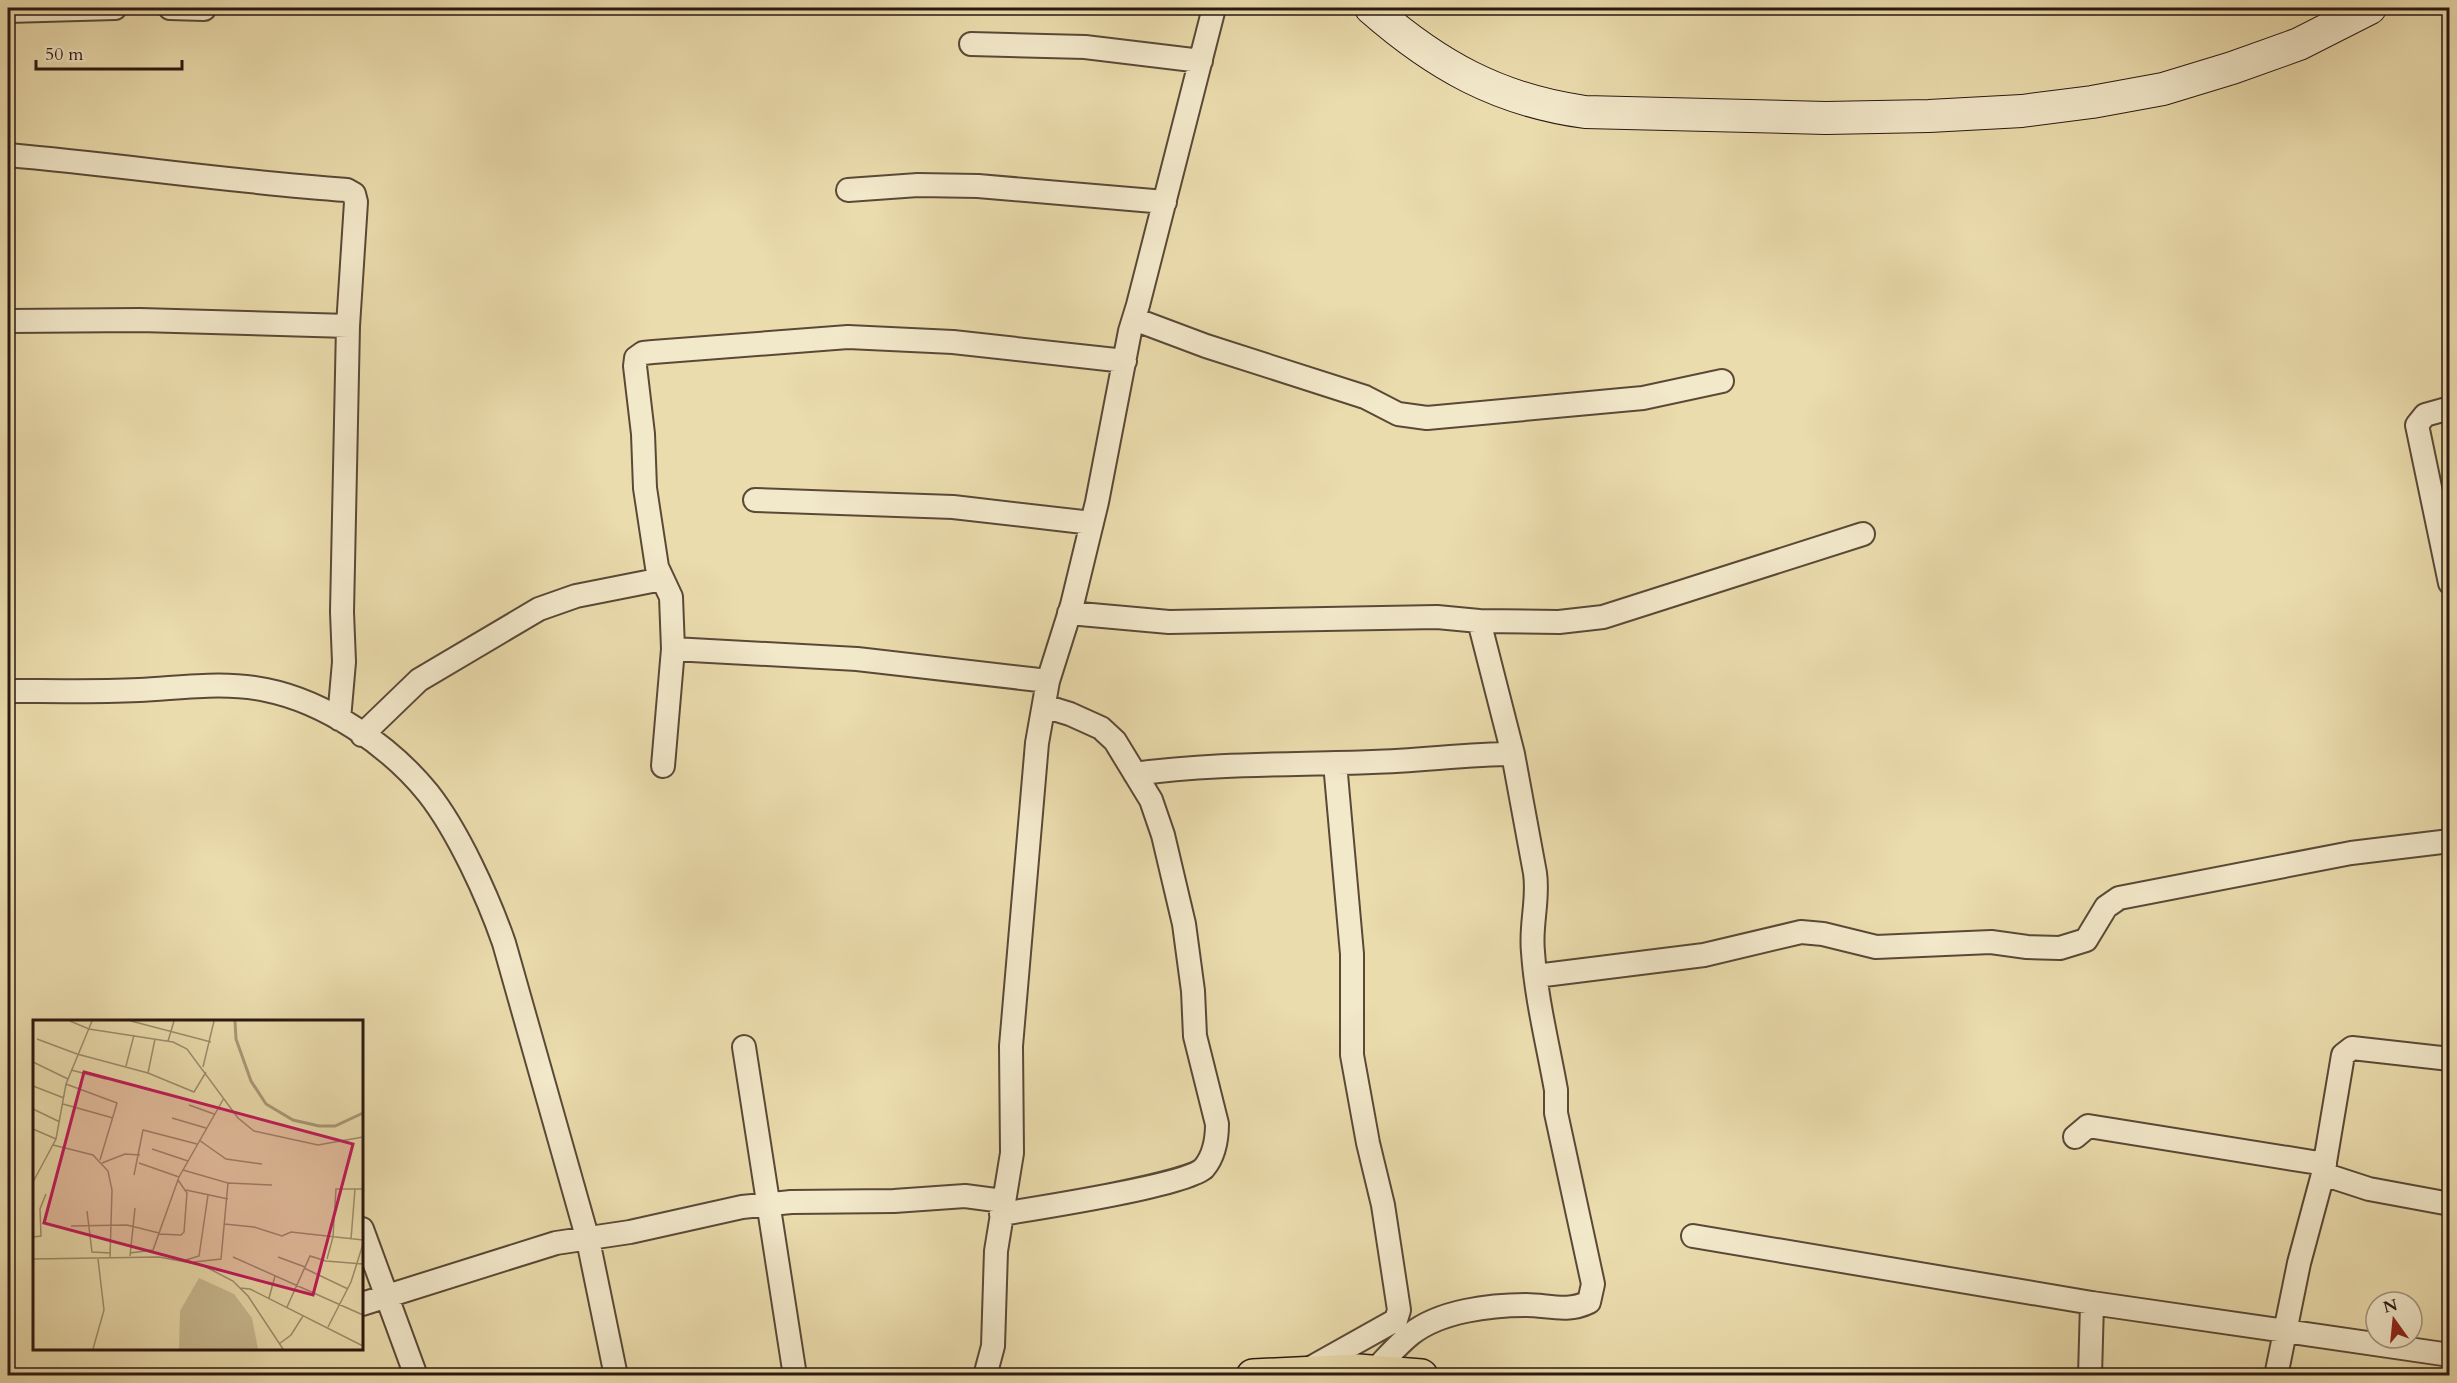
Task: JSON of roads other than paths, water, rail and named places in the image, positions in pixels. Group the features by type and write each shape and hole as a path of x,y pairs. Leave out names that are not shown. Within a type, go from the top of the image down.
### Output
{"main road":[{"path":"1253,1376 1372,1372 1421,1376"}],"street":[{"path":"8,10 115,8"},
{"path":"170,8 204,9"},
{"path":"985,1376 993,1346 996,1251 1012,1153 1011,1046 1037,743 1048,681 1069,613 1092,523 1134,319 1214,8"},
{"path":"1371,8 1418,44 1484,86 1552,107 1585,112 1826,118 2022,111 2163,89 2299,44 2370,8"},
{"path":"971,44 1085,47 1201,61"},
{"path":"8,155 98,163 248,183 347,190 354,194 356,202 348,326 342,612 344,662 339,719"},
{"path":"848,190 918,185 978,186 1165,202"},
{"path":"1134,319 1206,346 1365,397 1398,414 1408,416 1427,418 1643,398 1722,381"},
{"path":"8,321 140,320 348,326"},
{"path":"663,766 673,649 671,597 657,567 643,466 644,434 635,366 636,358 643,353 848,337 953,342 1125,361"},
{"path":"2450,408 2425,415 2417,425 2450,583"},
{"path":"755,500 953,507 1092,523"},
{"path":"1069,613 1169,622 1437,616 1479,621 1559,622 1603,617 1863,534"},
{"path":"362,735 419,680 539,609 592,592 662,579"},
{"path":"1372,1372 1411,1334 1431,1322 1491,1307 1527,1305 1563,1309 1577,1308 1588,1302 1593,1284 1556,1113 1556,1090 1536,976 1532,940 1538,892 1514,754 1479,621"},
{"path":"673,649 857,659 1048,681"},
{"path":"8,692 115,691 233,686 286,695 339,719 396,761 429,794 493,911 543,1076 587,1238 616,1376"},
{"path":"363,1304 556,1243 630,1232 719,1211 769,1204 894,1201 965,1196 1002,1207 1074,1202 1195,1175 1203,1168 1214,1149 1216,1124 1195,1036 1193,991 1184,924 1158,819 1136,774 1115,741 1101,728 1070,714 1044,706"},
{"path":"1136,774 1228,765 1335,763 1514,754"},
{"path":"1302,1373 1396,1320 1399,1310 1383,1205 1368,1143 1352,1055 1352,954 1335,763"},
{"path":"1536,976 1704,955 1801,932 1823,934 1876,947 1991,942 2027,947 2060,948 2086,940 2106,907 2125,896 2351,853 2450,841"},
{"path":"744,1047 795,1376"},
{"path":"2276,1376 2284,1330 2324,1169 2346,1051 2352,1048 2363,1048 2450,1059"},
{"path":"2075,1137 2088,1126 2324,1169 2369,1189 2450,1204"},
{"path":"363,1232 416,1376"},
{"path":"1693,1236 2092,1303 2450,1355"},
{"path":"2090,1376 2092,1303"}]}
